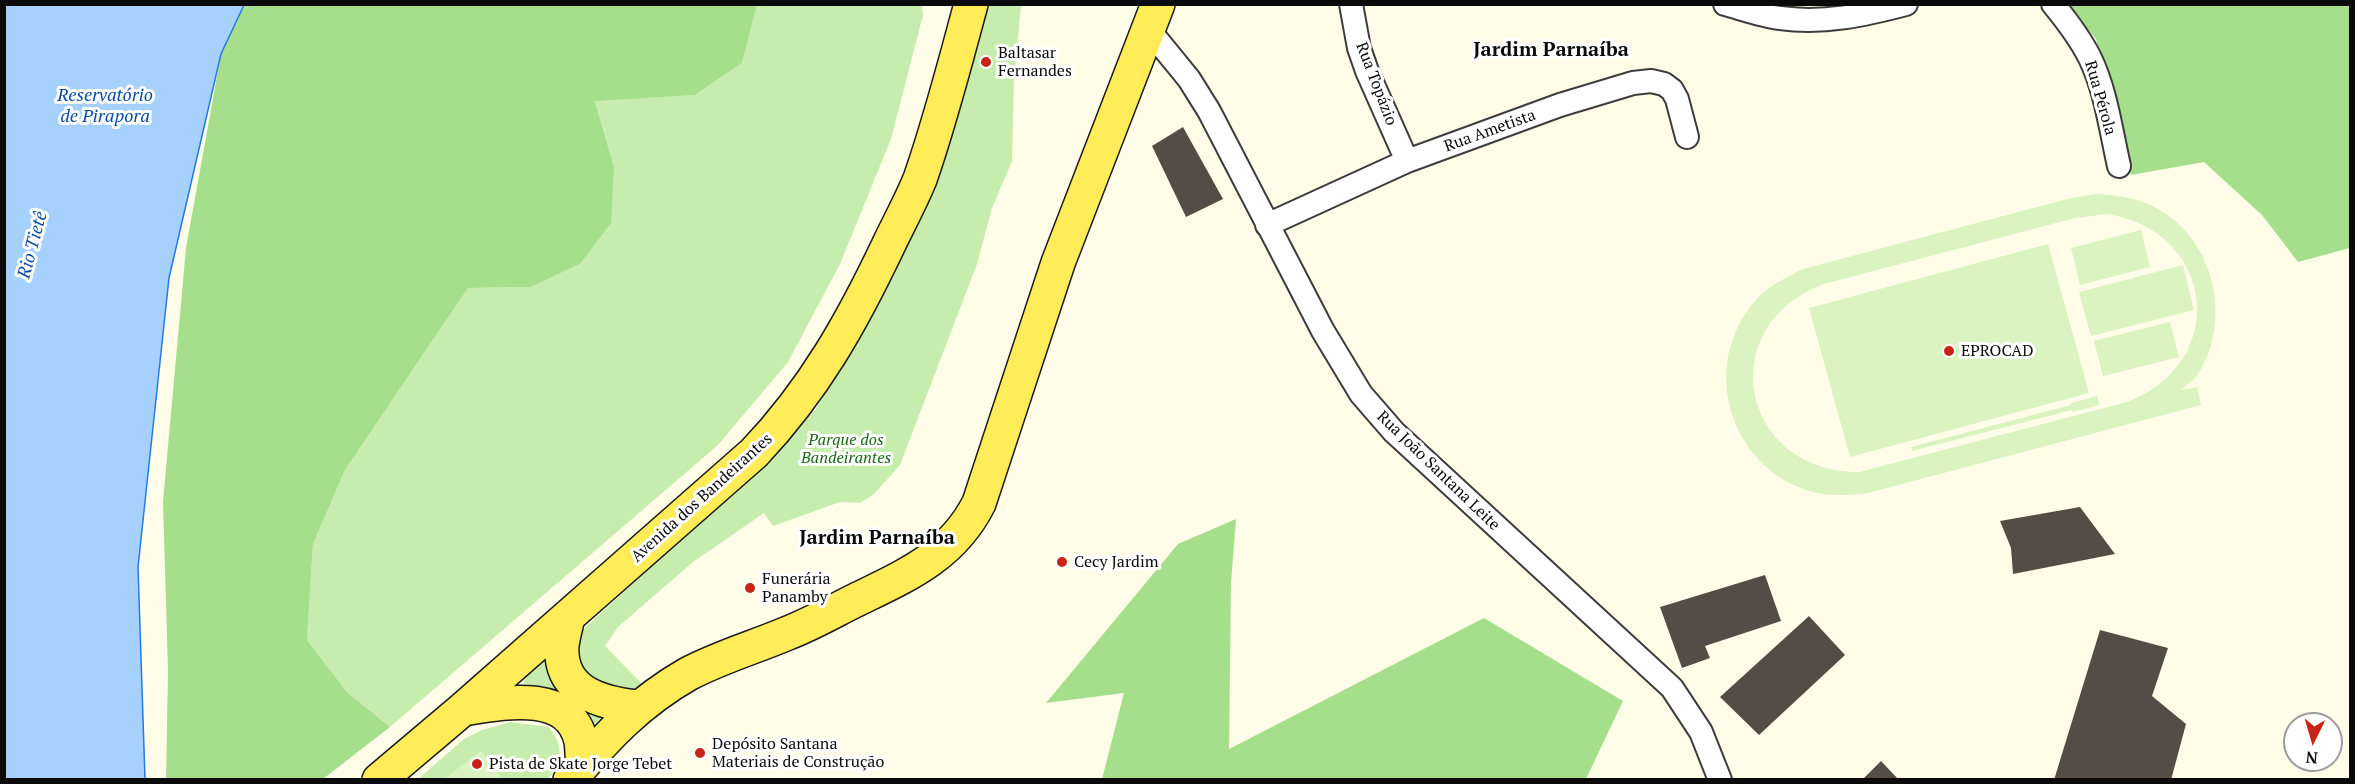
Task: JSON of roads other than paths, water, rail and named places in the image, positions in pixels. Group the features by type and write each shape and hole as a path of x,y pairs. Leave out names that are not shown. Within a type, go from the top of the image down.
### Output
{"main road":[{"name":"Avenida dos Bandeirantes","path":"379,780 754,453 776,430 815,380 850,323 919,181 946,96 971,4"},
{"path":"576,772 638,707 669,685 716,660 789,633 901,578 931,560 954,541 969,522 984,487 1058,264 1154,17"},
{"path":"568,617 562,646 564,663 577,686 587,695 602,701 638,707"},
{"path":"463,709 515,702 535,702 563,713 574,725 580,740 576,772"}],"street":[{"name":"Rua Topázio","path":"1351,4 1359,48 1407,162"},
{"path":"1725,4 1780,18 1821,21 1854,18 1906,4"},
{"name":"Rua Pérola","path":"2053,4 2081,41 2091,60 2100,84 2119,166"},
{"name":"Rua João Santana Leite","path":"1154,17 1209,111 1323,331 1361,394 1394,432 1672,688 1701,732 1720,780"},
{"name":"Rua Ametista","path":"1268,225 1407,162 1560,105 1633,83 1651,81 1664,84 1672,90 1677,99 1687,137"}],"water":[{"name":"Reservatório de Pirapora","path":"5,4 244,5 221,54 169,278 138,567 145,779 5,779"}],"place":[{"name":"Baltasar Fernandes","path":"986,62"},
{"name":"EPROCAD","path":"1949,351"},
{"name":"Cecy Jardim","path":"1062,562"},
{"name":"Funerária Panamby","path":"750,588"},
{"name":"Depósito Santana Materiais de Construção","path":"700,753"},
{"name":"Pista de Skate Jorge Tebet","path":"477,764"}],"district":[{"name":"Jardim Parnaíba","path":"1551,50"},
{"name":"Jardim Parnaíba","path":"877,538"}],"water label":[{"name":"Rio Tietê","path":"33,245"}],"park label":[{"name":"Parque dos Bandeirantes","path":"846,449"}]}
